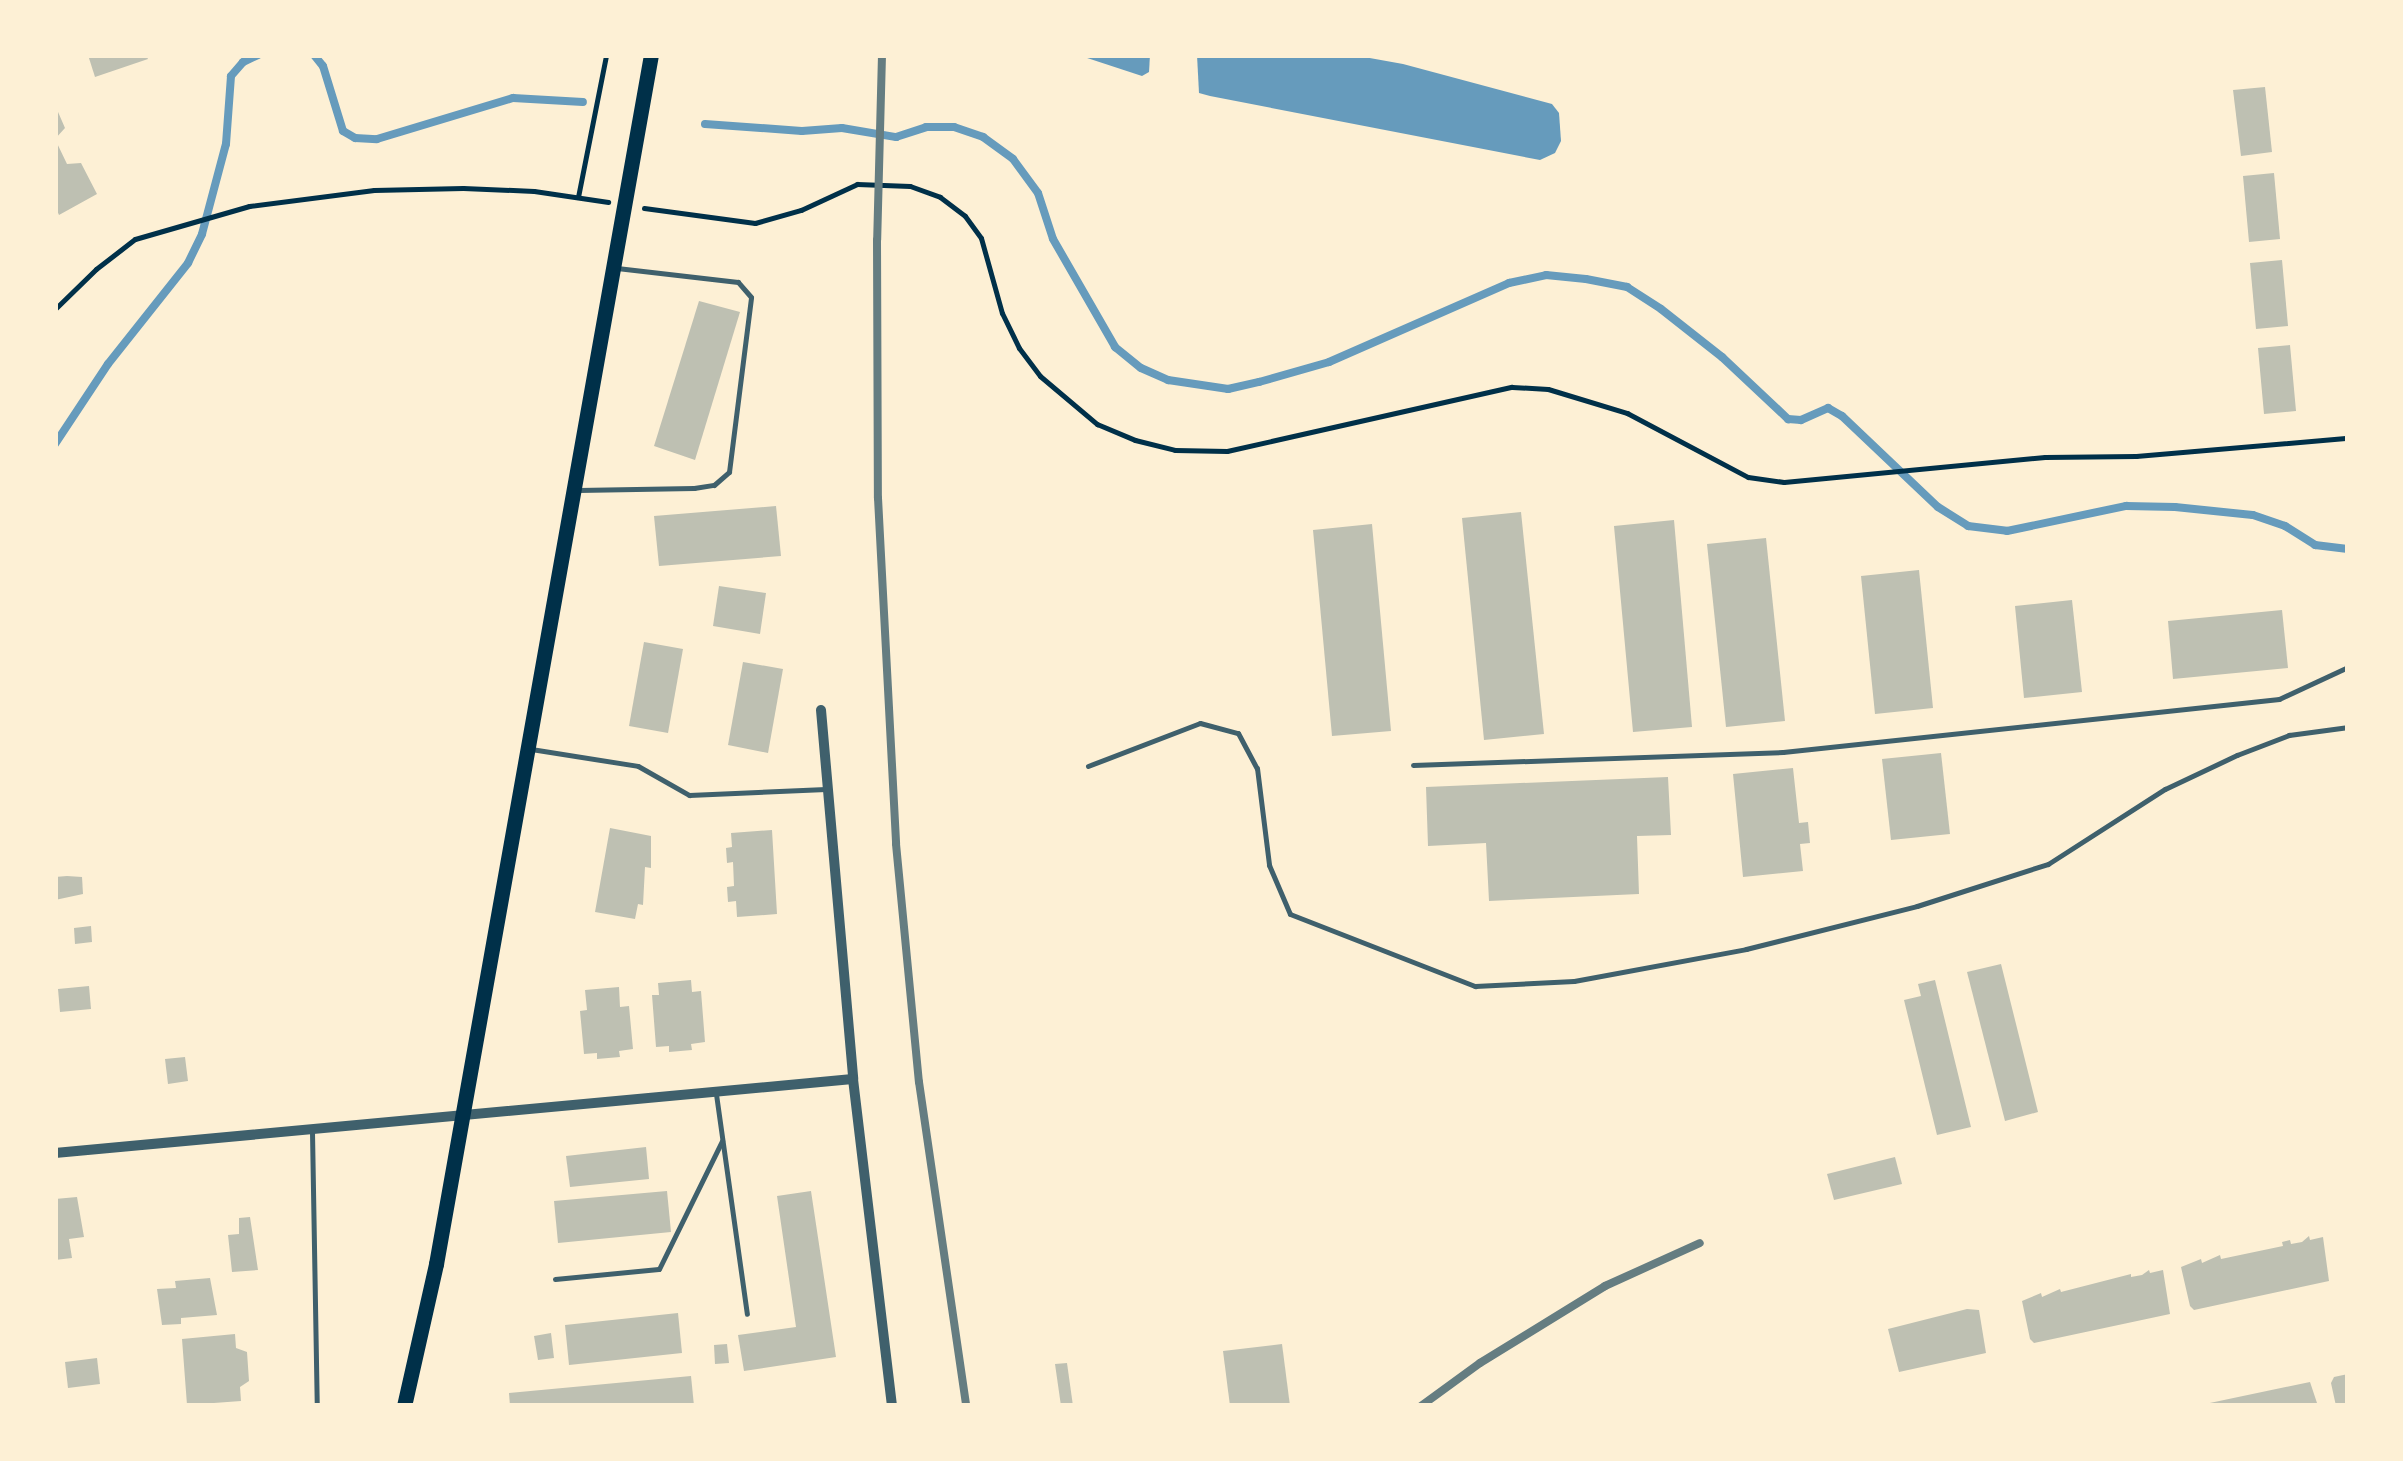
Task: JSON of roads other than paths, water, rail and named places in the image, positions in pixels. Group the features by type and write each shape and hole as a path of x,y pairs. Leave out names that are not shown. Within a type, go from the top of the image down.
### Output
{"main road":[{"path":"404,1406 436,1264 651,55"}],"street":[{"path":"821,710 852,1079 892,1406"},
{"path":"55,1153 852,1079"}],"lane":[{"path":"575,490 694,488 714,485 729,472 751,298 738,282 613,268"},
{"path":"1413,765 1802,750 2279,699 2348,667"},
{"path":"1088,766 1200,723 1238,733 1257,768 1269,865 1290,914 1475,986 1574,981 1746,949 1917,906 2048,864 2165,790 2238,755 2289,734 2348,726"},
{"path":"528,749 638,766 688,795 828,789"},
{"path":"716,1091 747,1314"},
{"path":"312,1129 316,1406"},
{"path":"555,1278 659,1269 722,1141"}],"water":[{"path":"1078,55 1150,55 1149,72 1142,76"},
{"path":"1197,55 1353,55 1403,64 1552,104 1559,113 1561,141 1555,153 1540,160 1210,96 1199,93"}],"waterway":[{"path":"55,444 108,364 188,263 202,234 226,144 231,76 243,62 258,55"},
{"path":"314,55 323,66 343,131 355,138 377,139 513,98 583,102"},
{"path":"705,124 802,131 842,128 896,137 926,127 954,127 983,137 1013,159 1038,193 1053,239 1115,347 1141,368 1168,380 1228,389 1259,382 1329,362 1509,283 1546,275 1586,279 1627,287 1661,309 1722,357 1788,419 1801,420 1828,408 1842,416 1938,507 1968,526 2007,531 2126,506 2175,507 2253,515 2285,526 2315,545 2348,549"}],"railway":[{"path":"882,55 877,240 878,498 896,844 919,1082 966,1406"},
{"path":"1421,1406 1480,1363 1605,1286 1700,1243"}]}
